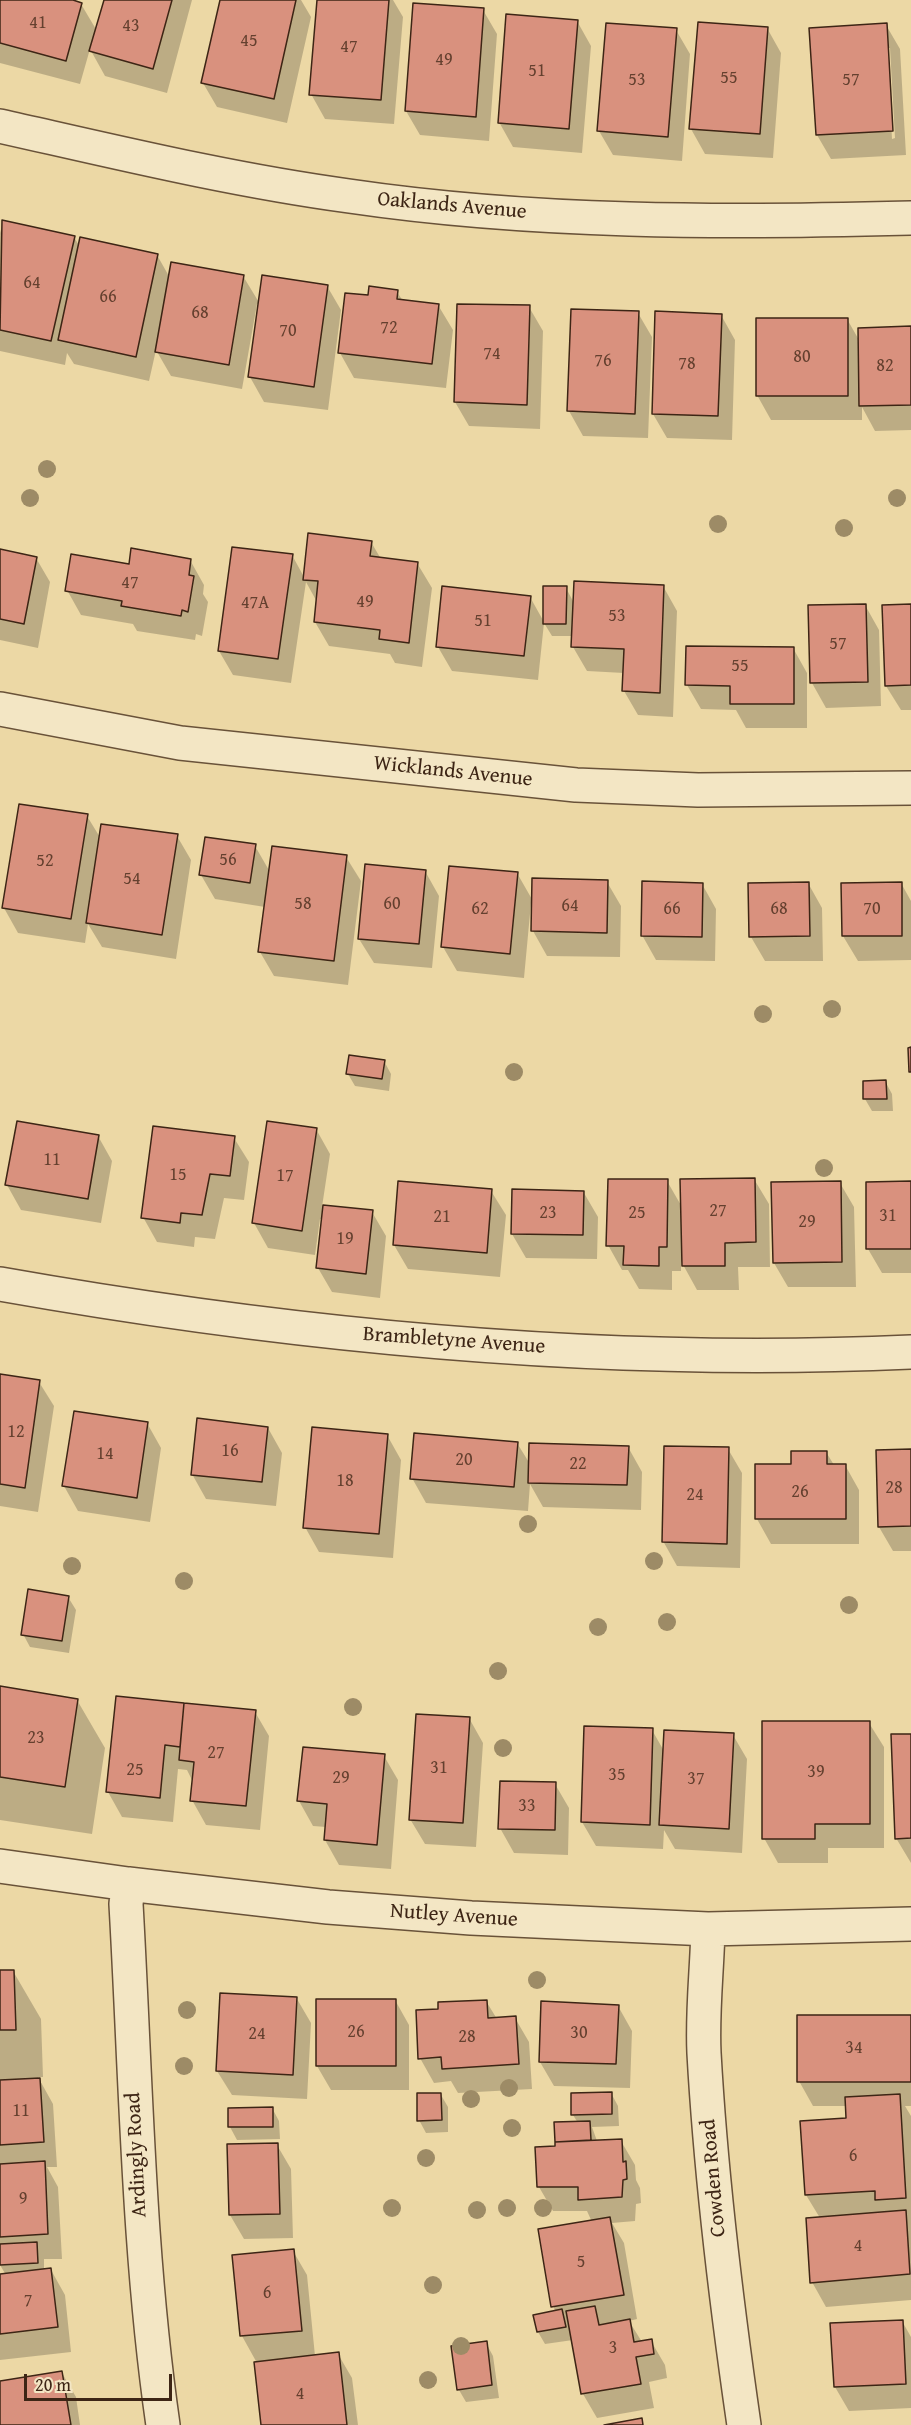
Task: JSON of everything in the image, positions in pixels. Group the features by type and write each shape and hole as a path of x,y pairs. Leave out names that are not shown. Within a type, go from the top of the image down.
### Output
{"street":[{"name":"Oaklands Avenue","path":"0,126 162,163 351,197 470,209 718,221 911,218"},
{"name":"Wicklands Avenue","path":"0,709 180,743 576,785 698,790 911,788"},
{"name":"Brambletyne Avenue","path":"0,1284 234,1320 342,1333 453,1342 669,1354 779,1356 911,1352"},
{"name":"Nutley Avenue","path":"0,1866 128,1884 380,1911 708,1929 911,1924"},
{"name":"Ardingly Road","path":"128,1884 126,1904 141,2228 148,2314 163,2425"},
{"name":"Cowden Road","path":"708,1929 704,2051 708,2115 716,2222 744,2425"}],"building":[{"path":"0,0 73,0 82,3 66,61 0,43"},
{"path":"104,0 172,0 153,69 89,51"},
{"path":"220,0 296,0 274,99 201,83"},
{"path":"317,0 389,0 381,100 309,95"},
{"path":"413,3 484,8 476,117 405,111"},
{"path":"506,14 578,20 569,129 498,123"},
{"path":"698,22 768,27 760,134 689,129"},
{"path":"606,23 677,28 668,137 597,131"},
{"path":"887,23 893,131 816,135 809,28"},
{"path":"2,220 75,236 51,341 0,330"},
{"path":"80,237 158,254 136,357 58,340"},
{"path":"171,262 244,275 229,365 155,352"},
{"path":"262,275 328,285 314,387 248,377"},
{"path":"369,286 398,290 397,299 439,304 432,364 338,353 345,293 368,295"},
{"path":"457,304 530,305 527,405 454,402"},
{"path":"571,309 639,311 635,414 567,411"},
{"path":"655,311 722,314 718,416 652,414"},
{"path":"756,318 848,318 848,396 756,396"},
{"path":"911,326 911,405 859,406 858,328"},
{"path":"308,533 372,541 370,556 418,562 409,643 379,639 380,630 314,622 318,581 303,580"},
{"path":"232,547 293,554 278,659 218,651"},
{"path":"131,548 191,559 189,575 194,576 188,612 182,610 181,616 121,606 122,601 65,591 71,554 129,564"},
{"path":"0,549 37,557 24,624 0,619"},
{"path":"574,581 664,585 660,693 622,691 624,649 571,647"},
{"path":"442,586 531,596 524,656 436,647"},
{"path":"543,586 567,586 566,624 543,624"},
{"path":"866,604 868,682 810,683 808,605"},
{"path":"911,604 911,685 885,686 882,605"},
{"path":"686,646 794,647 794,704 730,704 730,686 685,685"},
{"path":"19,804 88,814 71,919 2,908"},
{"path":"101,824 178,834 162,935 86,923"},
{"path":"205,837 256,844 250,883 199,875"},
{"path":"272,846 347,855 334,961 258,952"},
{"path":"365,864 426,870 419,944 358,939"},
{"path":"449,866 518,872 510,954 441,947"},
{"path":"532,878 608,880 607,933 531,931"},
{"path":"642,881 703,883 702,937 641,936"},
{"path":"809,882 810,936 749,937 748,883"},
{"path":"902,882 902,936 842,936 841,883"},
{"path":"911,1047 911,1072 909,1072 908,1048"},
{"path":"349,1055 385,1060 382,1079 346,1074"},
{"path":"886,1080 887,1099 863,1099 863,1081"},
{"path":"17,1121 99,1135 88,1199 5,1185"},
{"path":"267,1121 317,1128 302,1231 252,1223"},
{"path":"153,1126 235,1136 230,1176 210,1174 202,1215 181,1213 180,1223 141,1218"},
{"path":"755,1178 756,1242 725,1243 725,1266 682,1266 680,1179"},
{"path":"608,1179 668,1179 667,1247 659,1247 659,1266 623,1265 624,1246 606,1246"},
{"path":"398,1181 492,1189 487,1253 393,1245"},
{"path":"841,1181 842,1262 773,1263 771,1182"},
{"path":"911,1181 911,1249 866,1249 866,1182"},
{"path":"512,1189 584,1191 583,1235 511,1234"},
{"path":"323,1205 373,1210 366,1274 316,1268"},
{"path":"0,1374 40,1380 25,1488 0,1484"},
{"path":"74,1411 148,1422 137,1498 62,1486"},
{"path":"197,1418 268,1427 262,1482 191,1475"},
{"path":"312,1427 388,1434 379,1534 303,1528"},
{"path":"414,1433 518,1442 514,1487 410,1479"},
{"path":"529,1443 629,1446 627,1485 528,1483"},
{"path":"664,1446 729,1447 727,1544 662,1542"},
{"path":"911,1449 911,1526 878,1527 876,1450"},
{"path":"791,1451 827,1451 827,1464 846,1464 846,1519 755,1519 755,1464 791,1464"},
{"path":"28,1589 69,1596 62,1641 21,1635"},
{"path":"0,1686 78,1699 65,1787 0,1777"},
{"path":"116,1696 184,1703 180,1747 165,1745 160,1798 106,1792"},
{"path":"184,1703 256,1710 246,1806 190,1801 194,1762 179,1760"},
{"path":"416,1714 470,1717 463,1823 409,1820"},
{"path":"762,1721 870,1721 870,1824 815,1824 815,1839 762,1839"},
{"path":"584,1726 653,1728 650,1825 581,1822"},
{"path":"664,1730 734,1733 729,1829 659,1825"},
{"path":"891,1734 911,1734 911,1838 895,1839"},
{"path":"303,1747 385,1754 377,1845 324,1840 327,1804 297,1801"},
{"path":"500,1781 556,1782 555,1830 498,1829"},
{"path":"0,1970 14,1970 16,2030 0,2030"},
{"path":"220,1993 297,1997 293,2075 216,2071"},
{"path":"316,1999 396,1999 396,2066 316,2066"},
{"path":"487,2000 488,2018 516,2016 519,2064 442,2069 441,2057 418,2059 416,2010 438,2009 438,2002"},
{"path":"541,2001 619,2005 616,2064 539,2062"},
{"path":"797,2015 911,2015 911,2082 797,2082"},
{"path":"40,2078 44,2142 0,2145 0,2080"},
{"path":"612,2092 612,2114 571,2115 571,2093"},
{"path":"417,2093 441,2093 442,2120 417,2121"},
{"path":"900,2094 906,2198 875,2200 875,2191 805,2195 800,2121 846,2118 845,2097"},
{"path":"273,2107 273,2127 228,2127 228,2108"},
{"path":"590,2121 591,2140 555,2142 554,2122"},
{"path":"622,2139 623,2162 626,2161 627,2179 623,2180 622,2197 578,2200 578,2187 537,2187 535,2147 555,2146 555,2142"},
{"path":"278,2143 280,2214 229,2215 227,2144"},
{"path":"45,2161 48,2234 0,2237 0,2164"},
{"path":"906,2210 910,2274 810,2283 806,2218"},
{"path":"610,2217 624,2295 551,2307 538,2229"},
{"path":"37,2242 38,2263 0,2265 0,2244"},
{"path":"294,2249 302,2331 240,2336 232,2255"},
{"path":"51,2268 58,2327 0,2334 0,2274"},
{"path":"595,2306 599,2325 630,2319 634,2342 652,2339 654,2354 636,2357 641,2384 581,2394 566,2311"},
{"path":"562,2309 566,2327 537,2332 533,2315"},
{"path":"903,2320 906,2384 834,2387 830,2323"},
{"path":"487,2341 492,2385 457,2390 451,2346"},
{"path":"339,2352 347,2425 261,2425 254,2362"},
{"path":"62,2371 71,2425 0,2425 0,2381"},
{"path":"642,2418 643,2425 604,2425"}]}
